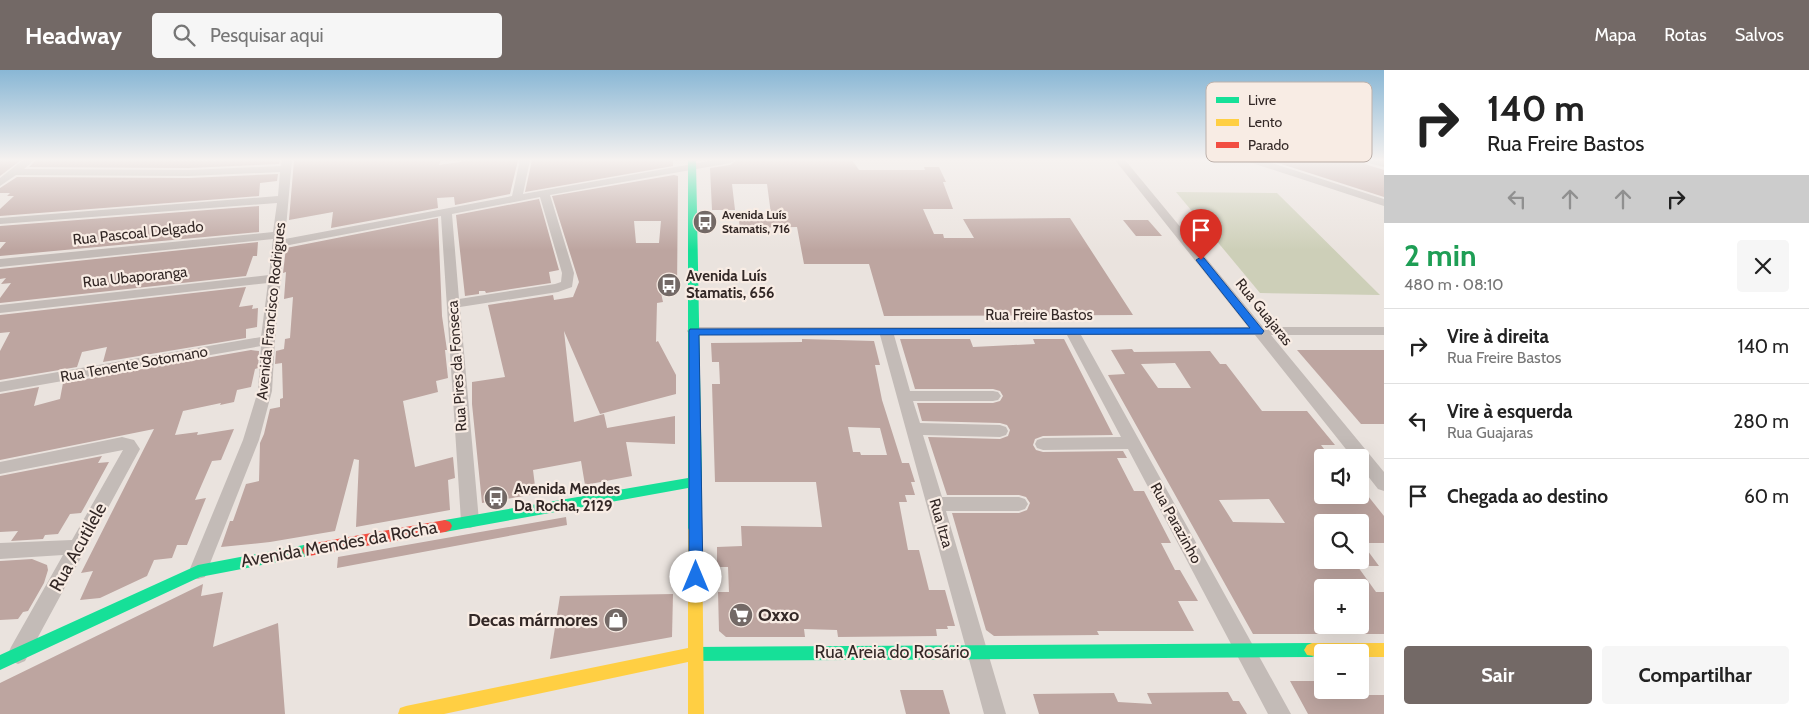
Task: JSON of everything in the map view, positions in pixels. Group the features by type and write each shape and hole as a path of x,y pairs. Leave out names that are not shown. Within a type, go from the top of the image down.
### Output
{"street":[{"name":"Avenida Francisco Rodrigues","path":"198,571 251,440 265,391 268,340 284,190"},
{"path":"517,198 519,190"},
{"name":"Rua Pascoal Delgado","path":"0,263 279,240 559,190"},
{"path":"692,190 696,482 696,714"},
{"name":"Rua Guajaras","path":"1144,190 1384,484"},
{"path":"1347,190 1384,202"},
{"path":"452,304 558,288 567,284 568,273 544,193"},
{"path":"0,220 283,199"},
{"name":"Rua Pires da Fonseca","path":"446,211 470,521"},
{"name":"Rua Ubaporanga","path":"0,309 274,278"},
{"name":"Rua Freire Bastos","path":"694,331 1384,331"},
{"name":"Rua Parazinho","path":"1072,331 1280,714"},
{"name":"Rua Itza","path":"886,332 995,714"},
{"name":"Rua Tenente Sotomano","path":"0,387 268,340"},
{"path":"904,396 993,396"},
{"path":"914,429 1000,431"},
{"name":"Rua Acutilele","path":"0,468 122,443 131,446 132,450 18,655"},
{"path":"1043,444 1132,443"},
{"name":"Avenida Mendes da Rocha","path":"0,664 198,571 243,561 696,482"},
{"path":"935,504 1019,504"},
{"path":"0,551 78,547"},
{"name":"Rua Areia do Rosário","path":"406,714 696,653 1384,650"}],"green space":[{"path":"1176,192 1277,193 1380,295 1260,293"}],"building":[{"path":"0,190 259,190 259,196 0,216 0,209 14,196 7,196 10,193 0,193"},
{"path":"291,190 511,190 510,194 455,205 454,197 437,198 438,208 331,228 333,212 289,220"},
{"path":"587,190 678,190 677,293 661,293 663,302 657,303 656,342 658,341 676,375 676,394 600,414 564,331 574,422 604,414 607,428 675,416 675,444 626,442 632,476 585,485 581,461 533,470 536,494 482,503 472,404 472,382 505,377 488,305 553,295 554,300 573,297 579,282 552,196","holes":["634,221 661,221 659,243 636,243"]},
{"path":"711,190 733,190 735,210 712,210"},
{"path":"768,190 946,190 953,209 923,209 934,234 943,234 944,238 974,238 963,219 1070,218 1133,315 884,316 869,264 804,264 797,227 740,228 738,215 771,214"},
{"path":"1362,190 1384,190 1384,197"},
{"path":"539,199 559,270 549,272 551,283 486,293 485,291 479,291 479,294 465,296 456,215"},
{"path":"259,206 259,232 0,256 0,249 6,242 0,242 0,226"},
{"path":"438,218 442,316 447,350 445,350 448,378 436,381 438,392 403,401 415,467 453,457 455,478 448,480 450,510 356,527 359,460 354,459 335,531 270,542 221,547 230,521 233,521 246,484 259,481 260,443 270,409 280,407 280,399 283,398 282,363 275,364 276,351 284,349 285,339 290,338 293,297 284,299 286,272 283,273 286,248"},
{"path":"1123,220 1148,220 1162,236 1136,236"},
{"path":"258,242 257,256 253,256 246,276 0,303 0,298 11,283 1,284 6,278 0,279 0,269"},
{"path":"246,287 239,307 253,305 252,309 258,308 257,327 246,329 246,338 103,362 107,347 82,352 77,367 0,380 0,351 10,332 0,333 0,315"},
{"path":"802,339 874,341 880,365 875,365 882,400 902,463 909,463 915,482 911,482 915,495 905,495 907,502 899,502 908,550 919,550 929,590 945,590 955,626 947,626 948,629 936,629 937,636 838,637 837,630 804,629 805,637 726,637 719,631 718,592 729,592 728,567 717,567 717,547 742,546 741,526 822,527 816,482 715,482 712,384 720,384 719,362 712,362 711,343 802,342","holes":["848,427 880,428 887,455 861,455 860,452 853,452"]},
{"path":"900,339 970,339 973,347 1035,344 1033,339 1064,339 1113,435 1043,436 1035,439 1033,445 1036,450 1043,452 1123,451 1127,458 1117,458 1134,491 1144,491 1171,543 1161,543 1175,570 1180,570 1198,601 1178,601 1194,631 1097,631 1099,635 994,636 986,630 952,513 1019,513 1027,510 1030,503 1026,497 1019,495 947,495 928,437 1000,439 1008,436 1010,430 1007,425 1000,423 922,421 917,403 993,403 1000,401 1003,396 1000,391 993,389 915,389"},
{"path":"1132,349 1134,352 1210,351 1220,364 1226,364 1262,411 1307,411 1335,445 1321,445 1324,449 1314,449 1314,504 1369,504 1369,497 1384,516 1384,543 1369,543 1369,514 1314,514 1314,569 1359,569 1367,579 1314,579 1314,634 1253,634 1108,375 1125,374 1111,350","holes":["1175,363 1191,388 1158,388 1141,364","1269,499 1285,523 1233,522 1219,500"]},
{"path":"251,350 259,351 258,368 255,369 251,387 237,390 234,402 183,411 175,435 198,432 197,435 234,429 221,460 212,461 195,500 206,498 187,545 177,545 172,558 154,560 147,576 100,598 80,600 93,571 81,573 154,429 0,460 0,394 39,387 34,406 60,399 63,383"},
{"path":"1297,350 1384,350 1384,424 1361,424"},
{"path":"102,456 98,463 109,462 85,506 81,513 70,514 58,534 45,535 43,539 11,541 18,531 0,532 0,476"},
{"path":"566,517 567,525 337,568 338,557"},
{"path":"1369,552 1379,566 1369,566"},
{"path":"32,559 47,565 48,570 44,583 28,611 23,612 18,619 0,620 0,561"},
{"path":"1369,582 1376,592 1384,592 1384,634 1369,634"},
{"path":"203,584 201,596 223,592 213,647 278,623 285,714 0,714 0,683"},
{"path":"673,594 672,637 550,659 560,596"},
{"path":"1290,681 1314,681 1314,699 1369,699 1369,695 1384,695 1384,714 1308,714"},
{"path":"900,690 943,690 950,714 906,714"},
{"path":"1228,692 1233,701 1239,701 1247,714 1039,714 1033,694 1114,693 1118,702 1152,704 1147,693"}],"traffic: fast":[{"path":"692,190 695,530"},
{"path":"445,526 696,482"},
{"path":"0,663 198,571 309,550"},
{"path":"693,654 1312,650"}],"traffic: slow":[{"path":"695,530 696,714"},
{"path":"1312,650 1384,650"},
{"path":"406,714 693,654"}],"traffic: jam":[{"path":"309,550 445,526"}],"place":[{"name":"Avenida Luís Stamatis, 716","path":"705,222"},
{"name":"Avenida Luís Stamatis, 656","path":"669,285"},
{"name":"Avenida Mendes Da Rocha, 2129","path":"496,498"},
{"name":"Oxxo","path":"741,615"},
{"name":"Decas mármores","path":"616,620"}],"route":[{"path":"696,577 694,331 1258,331 1201,260"}]}
